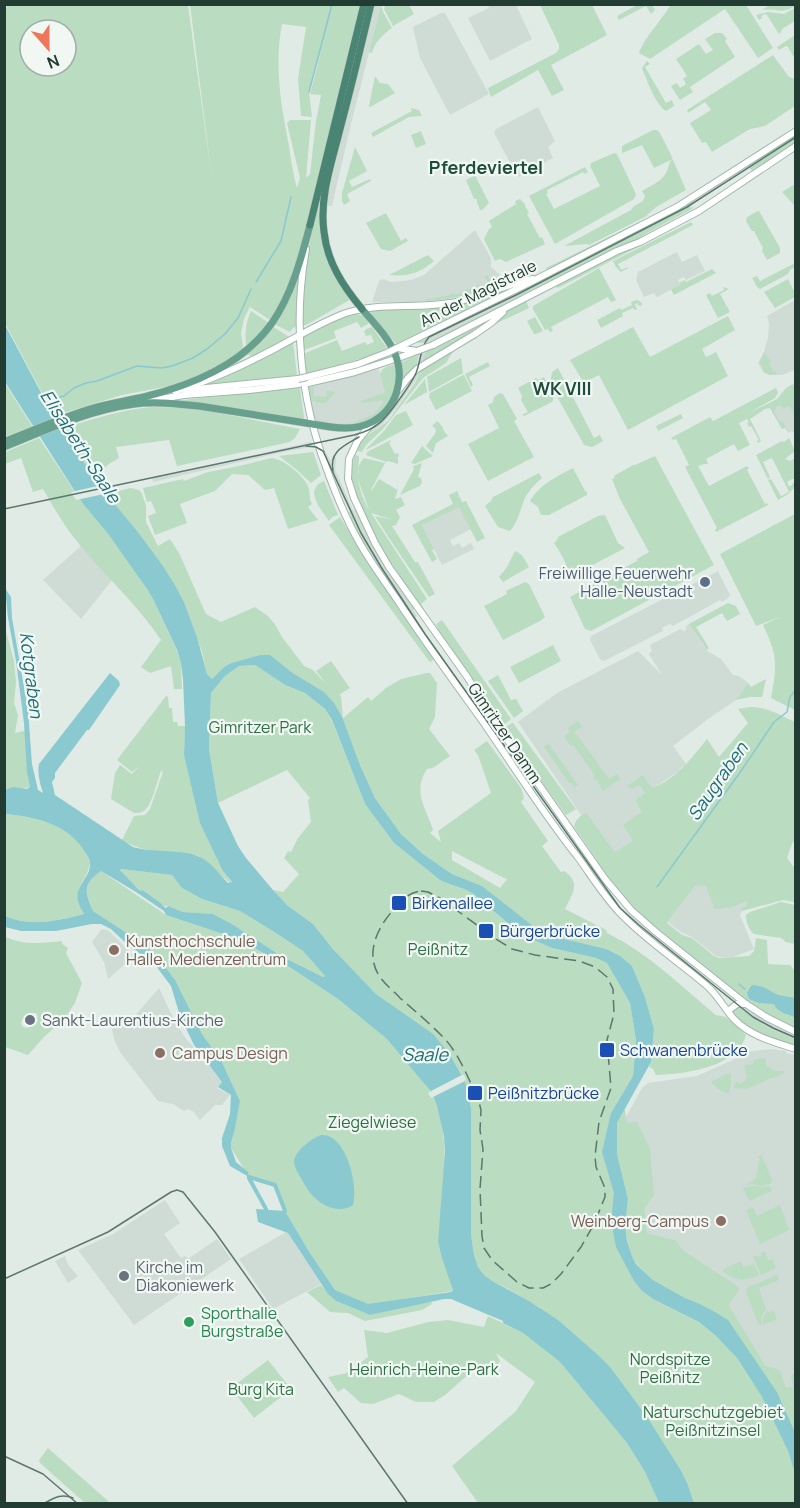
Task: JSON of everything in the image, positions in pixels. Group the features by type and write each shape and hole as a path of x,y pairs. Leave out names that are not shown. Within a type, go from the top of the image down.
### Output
{"highway":[{"path":"310,225 364,4"},
{"path":"362,309 333,266 328,252 322,214 327,180 371,4"}],"main road":[{"name":"An der Magistrale","path":"310,381 389,352 676,207 795,131"},
{"name":"An der Magistrale","path":"401,357 433,345 699,212 795,146"},
{"path":"310,225 303,267 299,335 306,397 312,425 351,428 374,421 386,410 417,369 491,323 508,306"},
{"path":"4,442 53,422 194,381 219,370 234,360 272,323 297,273 310,225"},
{"path":"172,392 254,359 328,320 362,309 450,303 538,278"},
{"path":"362,309 388,341 395,355 399,372 397,393"},
{"path":"397,348 417,351"},
{"name":"An der Magistrale","path":"144,397 172,392 310,381 355,372 392,360"},
{"name":"An der Magistrale","path":"90,412 184,395 249,390 298,382"},
{"name":"An der Magistrale","path":"135,403 183,404 312,425"},
{"path":"5,447 90,412"},
{"name":"Gimritzer Damm","path":"374,421 361,435 349,459 348,479 352,494 389,567 468,678 488,712 605,879 636,915 746,1004 795,1032"},
{"name":"Gimritzer Damm","path":"312,425 329,476 363,548 418,632 494,737 557,831 619,912 642,934 707,986 736,1021 751,1032 795,1049"},
{"path":"728,1011 735,1005 746,1004"}],"shaded area":[{"path":"374,5 381,5 332,206 326,206 333,170"},
{"path":"488,5 516,5 532,39 490,61 468,18 489,8"},
{"path":"445,13 489,94 450,115 420,58 413,27"},
{"path":"538,107 555,141 548,147 553,158 518,177 494,133 496,129"},
{"path":"475,230 491,258 491,267 500,275 497,277 501,284 451,298 414,302 372,302 379,281 382,279 392,282 411,280 424,275"},
{"path":"677,252 682,262 697,255 705,271 686,280 684,277 678,280 680,285 657,297 654,293 644,297 636,280 638,272"},
{"path":"514,295 515,298 430,342 417,378 395,410 382,425 362,438 369,429 386,417 410,383 426,339"},
{"path":"795,300 795,370 782,375 764,373 758,363 768,338 767,316"},
{"path":"379,369 385,393 385,408 359,424 341,427 317,422 313,418 309,387"},
{"path":"795,393 795,432 788,433 785,428 782,429 769,406"},
{"path":"311,442 312,447 153,482 152,478"},
{"path":"324,449 331,461 333,455 336,459 335,469 352,508 383,564 417,616 414,618 360,534 325,458 322,450"},
{"path":"459,506 471,529 450,540 453,546 459,543 462,548 471,543 474,549 442,565 422,525"},
{"path":"81,546 112,580 81,619 43,580"},
{"path":"718,571 729,597 673,626 670,624 662,628 663,631 606,660 600,659 590,640 591,636"},
{"path":"689,624 707,651 721,659 733,675 739,676 748,683 736,700 673,746 686,764 635,800 642,811 633,840 615,852 586,812 581,815 518,722 557,693 638,651 662,675 649,654 652,651 650,645 680,629 686,630"},
{"path":"695,886 706,886 732,907 747,900 747,905 741,908 740,915 754,949 733,957 716,956 668,922"},
{"name":"Kunsthochschule Halle, Medienzentrum","path":"102,929 109,931 134,956 108,979 104,962 92,942"},
{"name":"Campus Design","path":"159,988 175,1022 187,1040 222,1082 217,1088 230,1095 222,1105 215,1105 200,1120 194,1112 188,1109 184,1111 173,1104 158,1101 120,1052 114,1039 112,1029 134,1017"},
{"path":"737,1005 743,1005 766,1021 795,1035 795,1039 765,1026"},
{"name":"Weinberg-Campus","path":"771,1049 795,1055 795,1389 786,1387 780,1370 765,1365 729,1305 740,1289 683,1250 676,1240 647,1233 645,1208 629,1123 626,1120 642,1088 648,1083 697,1076 746,1052"},
{"path":"165,1200 180,1223 164,1234 181,1258 185,1256 188,1259 217,1239 231,1259 134,1325 78,1250 113,1234"},
{"path":"286,1232 321,1284 273,1309 239,1259"},
{"path":"65,1256 68,1265 78,1276 68,1283 55,1261"}],"green space":[{"path":"639,4 652,5 655,10 651,14 646,6 619,20 617,16"},
{"path":"671,4 746,5 773,48 758,58 725,9 650,59 639,53 640,50"},
{"path":"795,4 796,6 782,11 762,10 770,5"},
{"path":"8,5 188,5 212,179 190,5 362,5 298,274 273,322 250,307 257,292 244,319 241,333 243,346 240,353 218,369 175,385 122,395 54,416 5,323 4,12","holes":["282,24 306,27 298,79 301,116 312,117 309,92 322,48 310,94 321,95 310,174 306,178 311,120 290,120 287,123 300,178 297,188 283,116 279,55"]},
{"path":"381,5 392,28 375,45 372,53 369,52"},
{"path":"388,5 409,5 414,14 393,26 384,9"},
{"path":"540,5 592,5 607,35 551,65 564,90 552,96 538,70 491,97 488,88 556,53 559,49"},
{"path":"795,8 795,21 782,29 779,34 767,15 761,16 759,20 756,15 768,12 784,14"},
{"path":"715,33 722,33 727,39 725,41 735,57 690,87 693,92 680,100 671,86 677,83 680,88 686,84 683,79 687,76 676,59 699,44 706,54 713,50 705,39"},
{"path":"795,35 795,59 788,47 779,50 777,47"},
{"path":"773,55 789,77 795,79 795,106 765,126 750,129 712,152 706,142 702,143 690,123 711,110 705,102 688,113 687,110"},
{"path":"647,61 650,64 645,67 666,103 672,100 674,106 666,111 655,97 642,68"},
{"path":"375,76 380,83 388,84 395,93 370,107 369,106"},
{"path":"411,108 419,110 422,116 409,117 373,137 371,133 412,111"},
{"path":"653,130 660,133 673,159 654,168 642,145 622,153 622,146"},
{"path":"421,131 426,144 416,148 411,135"},
{"path":"795,134 795,144 752,171 747,164"},
{"path":"355,147 367,171 349,181 352,187 370,179 371,181 347,194 350,201 344,205 342,193"},
{"path":"614,153 617,154 635,192 634,199 555,244 529,196 585,167 588,172 584,174 583,172 547,190 546,194 554,209 600,186 590,166 591,163"},
{"path":"673,160 686,190 656,207 645,217 589,245 564,246 631,210 643,201 645,196 642,191 661,179 670,161"},
{"path":"475,175 489,203 482,210 480,210 477,199 474,199 466,180"},
{"path":"795,184 795,206 782,192"},
{"path":"520,199 525,204 529,213 527,214 545,244 506,262 500,259 495,261 484,239 492,227 489,221"},
{"path":"318,200 320,233 325,253 351,299 302,326 305,267"},
{"path":"690,202 694,202 689,205 691,208 694,206 692,209 635,241 552,282 551,280 516,298 517,300 429,344 436,338 515,298 514,296 433,334 423,343 413,343 514,293 515,295"},
{"path":"759,211 780,248 780,253 767,260 754,231 746,221 747,217"},
{"path":"386,213 401,241 406,238 408,241 390,251 381,249 366,223"},
{"path":"647,218 548,270 546,268"},
{"path":"691,222 693,225 618,264 621,270 628,268 621,272 616,267 613,261"},
{"path":"640,246 560,287 556,286 622,252"},
{"path":"428,255 434,261 424,269 407,275 389,275"},
{"path":"795,263 795,267 788,274 760,289 752,278 757,276 760,281"},
{"path":"599,268 616,300 611,302 608,297 551,327 553,331 545,330 533,306"},
{"path":"712,269 716,273 674,295 671,289 680,285 679,283 685,280 686,282"},
{"path":"299,272 297,326 290,332 274,324"},
{"path":"487,275 491,283 501,282 464,296 425,301 425,299 454,293 456,295 479,284 481,287 488,282 485,277"},
{"path":"788,279 795,297 775,308 764,292"},
{"path":"522,283 411,339 396,344 371,313 371,310 433,307"},
{"path":"723,287 729,289 720,294 730,312 718,318 706,295 710,293 712,296 724,290"},
{"path":"637,300 642,303 641,307 637,306 637,303 635,305 637,309 633,308 622,313 623,316 601,328 597,320 620,308 621,310 632,305 631,302"},
{"path":"526,301 529,308 495,324 506,312"},
{"path":"251,311 269,323 246,348 246,329"},
{"path":"354,313 363,316 369,323 361,328 357,322 334,331 336,338 302,351 303,338 307,333"},
{"path":"728,316 735,330 702,349 706,357 716,352 728,376 628,430 599,375 584,383 570,360 633,327 650,357"},
{"path":"493,317 487,325 422,364 426,351"},
{"path":"535,317 543,331 534,334 527,321"},
{"path":"272,326 291,338 254,356 248,355 246,352"},
{"path":"372,327 387,348 374,355 305,374 303,354 337,340 342,351 365,342 367,345 374,342 371,335 366,336 364,332"},
{"path":"293,341 297,375 198,386"},
{"path":"455,348 446,363 423,378 383,429 362,452 355,450 363,438 388,421 415,383 421,370"},
{"path":"764,352 771,361 769,363 773,371 777,374 770,375 764,372 760,362"},
{"path":"419,354 416,368 402,381 402,362"},
{"path":"461,358 463,373 429,392 427,377"},
{"path":"488,362 490,366 469,377 473,385 471,387 465,374"},
{"path":"395,364 395,388 389,402 372,419 354,426 353,423 374,414 383,403 383,400 362,403 361,401 385,393 381,371"},
{"path":"558,368 594,438 600,435 603,441 592,447 584,445 550,384 552,372"},
{"path":"463,375 472,391 436,410 429,397 430,393"},
{"path":"544,377 554,397 552,402 522,415 528,412 521,400 522,396 518,388 536,378 538,380"},
{"path":"425,379 427,392 404,405"},
{"path":"4,382 32,426 5,437 4,437"},
{"path":"793,384 795,420 789,406 783,409 780,405 776,407 774,412 786,427 782,429 770,408 765,409 750,419 761,441 758,443 759,440 751,426 749,427 747,419 739,423 750,445 738,451 734,444 706,459 708,464 698,466 709,486 747,466 765,504 768,505 716,532 717,528 685,467 689,465 676,439 671,438 710,417 713,421 776,388 778,393 775,398 749,413 777,399 786,388"},
{"path":"309,387 314,387 314,396 326,397 327,391 335,393 327,402 319,403 311,400"},
{"path":"300,388 303,421 173,402 190,399"},
{"path":"500,393 503,394 517,419 514,421 534,457 488,481 468,444 499,428 488,405"},
{"path":"151,407 193,408 300,429 290,442 177,466 169,440 116,447 119,458 106,467 101,477 94,479 62,429 95,418"},
{"path":"406,411 413,425 366,450 396,415"},
{"path":"681,414 683,418 658,431 656,426"},
{"path":"437,421 448,436 436,443 433,453 426,446 436,432 432,426"},
{"path":"39,438 83,504 135,570 154,601 181,663 182,689 174,689 171,666 150,673 141,667 161,640 74,538 43,489 33,492 21,458 5,464 5,452"},
{"path":"789,438 795,451 785,459 790,461 795,458 796,479 787,482 791,486 795,482 795,487 788,494 778,500 768,480 771,479 781,496 789,492 772,458 763,462 770,477 768,479 756,455"},
{"path":"391,440 389,443 395,454 398,453 399,456 393,459 398,457 398,464 366,455 367,452"},
{"path":"422,446 433,456 415,464 411,463"},
{"path":"313,452 321,475 311,483 279,456"},
{"path":"355,455 359,456 359,469 364,458 385,463 371,490 379,479 395,490 398,489 395,499 401,497 405,505 396,510 400,517 396,525 392,526 415,562 418,562 435,594 429,597 375,516 393,520 371,513 427,599 421,604 424,609 421,608 384,553 360,504 352,481 351,470","holes":["359,478 362,491 369,510 360,490"]},
{"path":"655,456 714,565 591,631 585,629 570,597 637,561 649,552 620,499 612,479 633,465"},
{"path":"272,458 288,465 304,479 312,504 308,507 318,520 288,529 274,488 265,490 248,475 232,474 215,491 180,504 187,523 155,535 148,516 156,513 151,501 147,502 143,488 183,479 184,481 208,472"},
{"path":"422,463 418,477 422,482 420,486 400,495 414,469 413,466"},
{"path":"573,468 587,495 549,515 541,515 538,507 530,501 534,495 549,482"},
{"path":"539,473 542,478 526,496 510,531 498,527 485,506 493,497"},
{"path":"324,481 338,515 329,521 318,505 314,494 318,485"},
{"path":"131,488 139,490 146,506 146,522 158,546 170,539 180,555 206,614 221,622 255,607 268,616 304,666 313,670 328,686 316,671 331,661 350,688 339,695 343,718 368,697 371,701 401,679 430,673 437,683 435,717 429,729 450,756 433,768 427,769 423,777 420,793 433,830 430,833 441,842 438,831 491,793 478,755 474,750 487,741 521,788 524,798 521,802 548,841 542,846 561,872 564,871 572,879 574,888 565,909 606,930 607,933 636,950 716,1015 726,1017 746,1035 741,1046 721,1062 708,1067 681,1073 656,1075 649,1067 654,1029 645,997 632,966 544,933 524,921 482,886 452,874 423,854 401,834 375,798 343,719 294,674 269,655 260,655 231,663 212,679 207,674 197,637 175,585 138,532 105,494","holes":["452,851 506,879 500,888 452,860"]},
{"path":"457,491 462,502 466,501 485,538 477,542 459,507 422,525 437,559 432,562 412,525 453,504 449,495"},
{"path":"356,509 415,608 413,610 376,554 354,510"},
{"path":"350,512 374,559 410,612 408,613 366,550 349,518 350,514 347,514"},
{"path":"795,514 795,710 771,698 775,661 763,625 782,616 756,626 720,554"},
{"path":"605,515 618,543 625,548 568,578 567,574 572,571 567,567 554,543 558,537 598,516"},
{"path":"340,517 367,561 435,659 430,662 426,657 329,525"},
{"path":"515,551 522,556 529,567 503,582 499,577"},
{"path":"525,582 529,584 545,617 503,640 484,606 507,594 506,591"},
{"path":"728,603 736,606 740,614 727,621 722,613 696,627 709,648 707,650 689,624"},
{"path":"442,620 511,719 501,727 440,634 436,624"},
{"path":"4,624 14,661 16,682 14,703 18,715 15,733 28,730 27,773 30,787 5,790"},
{"path":"553,645 561,661 519,683 510,667"},
{"path":"255,665 285,685 305,693 325,709 365,804 394,843 440,880 467,889 529,938 552,948 596,958 607,963 630,1003 636,1040 633,1076 611,1113 614,1196 634,1281 653,1299 699,1322 737,1358 762,1397 788,1451 795,1474 794,1503 694,1503 688,1485 540,1308 494,1282 478,1267 471,1234 471,1108 464,1075 433,1035 376,994 332,948 313,924 287,905 273,890 283,892 299,874 284,858 288,851 291,852 298,838 311,822 308,800 310,798 287,770 218,803 209,749 211,693 225,676 239,666"},
{"path":"498,675 511,700 516,699 523,711 514,718 488,681"},
{"path":"766,679 762,697 736,700 748,683 751,687"},
{"path":"166,696 169,708 172,708 173,722 177,722 178,726 185,726 184,755 192,786 223,871 232,883 199,856 149,850 122,840 134,816 145,815 150,809 163,772 161,771 147,808 134,813 111,799 115,773 120,765 132,774 139,766 132,772 117,760"},
{"path":"750,707 768,710 795,722 795,839 787,858 795,867 795,902 783,900 742,911 741,908 747,905 747,901 732,907 715,909 706,886 695,886 667,923 719,958 749,956 754,951 756,938 767,940 768,964 790,965 795,971 795,1030 752,1006 629,905 602,870 574,827 578,818 586,812 615,852 633,840 623,825 642,812 635,800 645,793 639,785 632,789 627,786 643,775 652,788 661,784 683,768 707,739 719,757 748,723 738,709"},
{"path":"578,721 582,726 574,732 576,735 609,779 617,774 620,779 603,791 575,747 571,746 564,736 570,732 568,728"},
{"path":"512,723 576,809 566,815 503,729"},
{"path":"549,744 578,785 574,787 569,783 544,747"},
{"path":"4,814 43,821 56,826 77,840 85,850 90,863 78,895 84,914 54,921 34,922 5,916"},
{"path":"121,869 172,875 182,888 202,899 240,911 276,933 303,951 325,976 281,956 213,914 183,912 163,906 138,889"},
{"name":"Ziegelwiese","path":"101,871 166,915 235,938 288,966 338,999 387,1039 431,1091 428,1093 431,1098 433,1097 443,1130 445,1168 438,1241 453,1286 452,1291 368,1305 335,1290 285,1211 275,1185 249,1177 231,1148 240,1101 221,1060 202,1034 157,956 139,941 93,911 87,888 91,880"},
{"path":"781,902 795,905 795,944 781,938 754,934 747,922 746,915 750,912"},
{"path":"4,936 25,943 62,941 62,944 68,948 66,953 82,983 75,1003 65,1018 28,1055 5,1047","holes":["36,1013 38,1021 27,1028 23,1027 22,1020"]},
{"path":"737,1005 765,1026 795,1039 795,1047 746,1028 732,1012"},
{"path":"766,1058 766,1066 784,1073 746,1089 733,1088 736,1082 741,1084 747,1078 744,1065 753,1064 753,1060"},
{"path":"731,1073 728,1094 711,1082 727,1074"},
{"path":"625,1109 626,1120 629,1123 637,1122 650,1149 654,1195 645,1208 647,1233 676,1240 683,1250 740,1289 729,1305 765,1365 780,1370 786,1387 793,1387 791,1375 795,1374 795,1432 777,1392 728,1321 653,1280 632,1256 625,1224 628,1199 617,1154 617,1123"},
{"path":"760,1155 772,1180 771,1184 746,1186 756,1178"},
{"path":"770,1186 772,1191 749,1201 743,1188"},
{"path":"780,1205 789,1230 760,1244 746,1210 753,1207 757,1216"},
{"path":"765,1251 768,1260 773,1260 776,1268 761,1275 753,1256 761,1256 761,1253"},
{"path":"741,1261 743,1267 754,1264 759,1275 741,1279 732,1277 723,1271"},
{"path":"777,1275 779,1280 759,1288 766,1309 761,1317 762,1324 760,1325 746,1291 748,1287"},
{"path":"321,1285 336,1301 370,1315 431,1301 432,1304 422,1310 365,1321 348,1313 330,1312 307,1292"},
{"path":"768,1310 769,1312 773,1310 777,1319 763,1325 763,1318"},
{"name":"Heinrich-Heine-Park","path":"488,1316 523,1333 560,1362 627,1443 645,1472 659,1503 478,1503 452,1466 516,1411 535,1382 496,1353 500,1361 492,1374 478,1366 434,1402 416,1402 399,1394 373,1404 361,1403 344,1388 338,1392 328,1377 347,1373 368,1357 364,1330 387,1333 428,1322 448,1320 484,1327"},
{"name":"Burg Kita","path":"268,1360 291,1389 254,1418 231,1388"},
{"path":"48,1448 109,1503 85,1503 40,1463 39,1460"}],"water":[{"name":"Saale","path":"4,323 46,402 96,482 138,532 175,585 197,637 207,674 212,679 231,663 260,655 270,655 294,674 324,692 334,703 343,719 375,798 401,834 423,854 452,874 482,886 533,926 555,937 606,949 620,956 632,966 645,997 654,1029 651,1062 617,1123 617,1154 628,1199 625,1225 627,1241 636,1264 653,1280 728,1320 777,1392 795,1432 795,1474 788,1451 762,1397 737,1358 699,1322 642,1291 634,1281 616,1247 611,1221 614,1193 602,1152 611,1113 633,1076 636,1040 630,1003 607,963 596,958 552,948 529,938 472,893 440,880 394,843 365,804 332,720 325,709 305,693 285,685 255,665 239,666 225,676 211,693 209,749 218,803 238,846 273,890 287,905 313,924 332,948 376,994 433,1034 449,1053 465,1081 471,1108 471,1234 478,1267 494,1282 558,1320 610,1367 647,1417 680,1469 694,1503 659,1503 645,1472 627,1443 560,1362 523,1333 503,1321 451,1299 370,1315 336,1301 328,1294 288,1233 258,1222 256,1209 285,1211 335,1290 368,1304 453,1290 438,1241 445,1152 437,1106 431,1091 387,1039 338,999 288,966 235,938 166,915 164,911 136,892 101,871 91,880 87,893 93,911 139,941 157,956 175,980 202,1034 221,1060 240,1101 231,1148 236,1162 248,1172 249,1177 230,1166 222,1146 222,1138 230,1114 231,1095 218,1087 222,1082 194,1045 180,1016 171,986 153,962 130,947 111,929 101,924 56,931 21,931 5,927 5,916 34,922 54,921 84,914 77,896 90,864 87,855 76,840 58,827 27,817 5,814 5,790 13,787 27,789 30,787 24,723 5,588 11,597 12,618 28,710 32,764 38,790 43,793 39,764 110,673 120,685 89,730 55,773 52,782 55,795 133,847 200,857 215,868 228,883 232,882 223,871 200,823 184,755 183,679 177,650 147,589 109,535 83,504 5,382","holes":["120,870 172,875 182,888 202,899 240,911 276,933 303,951 325,976 281,956 213,914 183,912 168,906 166,908 138,889"]},
{"path":"754,985 778,995 795,998 795,1017 780,1011 774,1004 759,1003 749,999 747,993"},
{"path":"321,1135 337,1142 349,1162 354,1196 353,1205 344,1209 329,1207 319,1202 309,1191 295,1168 295,1157 301,1149"}],"pier":[{"path":"102,485 109,493 76,500 71,492"},
{"name":"Peißnitzbrücke","path":"462,1075 465,1081 433,1097 431,1091"}],"waterway":[{"path":"309,92 332,4"},
{"path":"256,282 281,241 291,197"},
{"name":"Elisabeth-Saale","path":"47,407 51,399 64,396 74,388 86,383 137,366 161,368 193,358 225,334 238,318 251,289"},
{"name":"Saugraben","path":"657,887 774,722 787,712 790,697 796,689"},
{"path":"739,984 745,989"},
{"path":"249,1177 275,1185 285,1211"},
{"path":"249,1178 266,1209"}],"tram line":[{"path":"4,509 354,435 370,429 387,416 409,386 429,337 687,207 796,137"},
{"path":"333,471 333,459 339,450 359,437"},
{"path":"306,446 316,447 323,451 361,533 381,567 425,634 620,908 753,1017 796,1038"},
{"path":"4,1279 108,1232 171,1192 177,1190 183,1192 215,1232 408,1504"},
{"path":"4,1456 43,1474 78,1504"},
{"path":"43,1504 61,1496 73,1498"}],"railway":[{"path":"421,891 440,898 512,949 535,955 579,961 595,967 607,977 613,989 614,1014 607,1040 611,1088 599,1122 595,1156 596,1167 605,1188 605,1197 581,1247 561,1274 543,1288 529,1288 517,1282 492,1260 484,1248 480,1189 483,1149 479,1102 463,1067 447,1042 386,984 374,965 373,947 384,922 404,899 410,894 421,891"}],"place":[{"name":"Freiwillige Feuerwehr Halle-Neustadt","path":"705,582"},
{"name":"Birkenallee","path":"399,903"},
{"name":"Bürgerbrücke","path":"486,931"},
{"name":"Kunsthochschule Halle, Medienzentrum","path":"114,950"},
{"name":"Sankt-Laurentius-Kirche","path":"30,1020"},
{"name":"Schwanenbrücke","path":"607,1050"},
{"name":"Campus Design","path":"160,1053"},
{"name":"Peißnitzbrücke","path":"475,1093"},
{"name":"Weinberg-Campus","path":"721,1221"},
{"name":"Kirche im Diakoniewerk","path":"124,1276"},
{"name":"Sporthalle Burgstraße","path":"189,1322"}],"district":[{"name":"Pferdeviertel","path":"486,167"},
{"name":"WK VIII","path":"562,388"}],"water label":[{"name":"Kotgraben","path":"32,675"}],"park label":[{"name":"Gimritzer Park","path":"260,727"},
{"name":"Peißnitz","path":"438,949"},
{"name":"Nordspitze Peißnitz","path":"670,1368"},
{"name":"Naturschutzgebiet Peißnitzinsel","path":"713,1421"}]}
